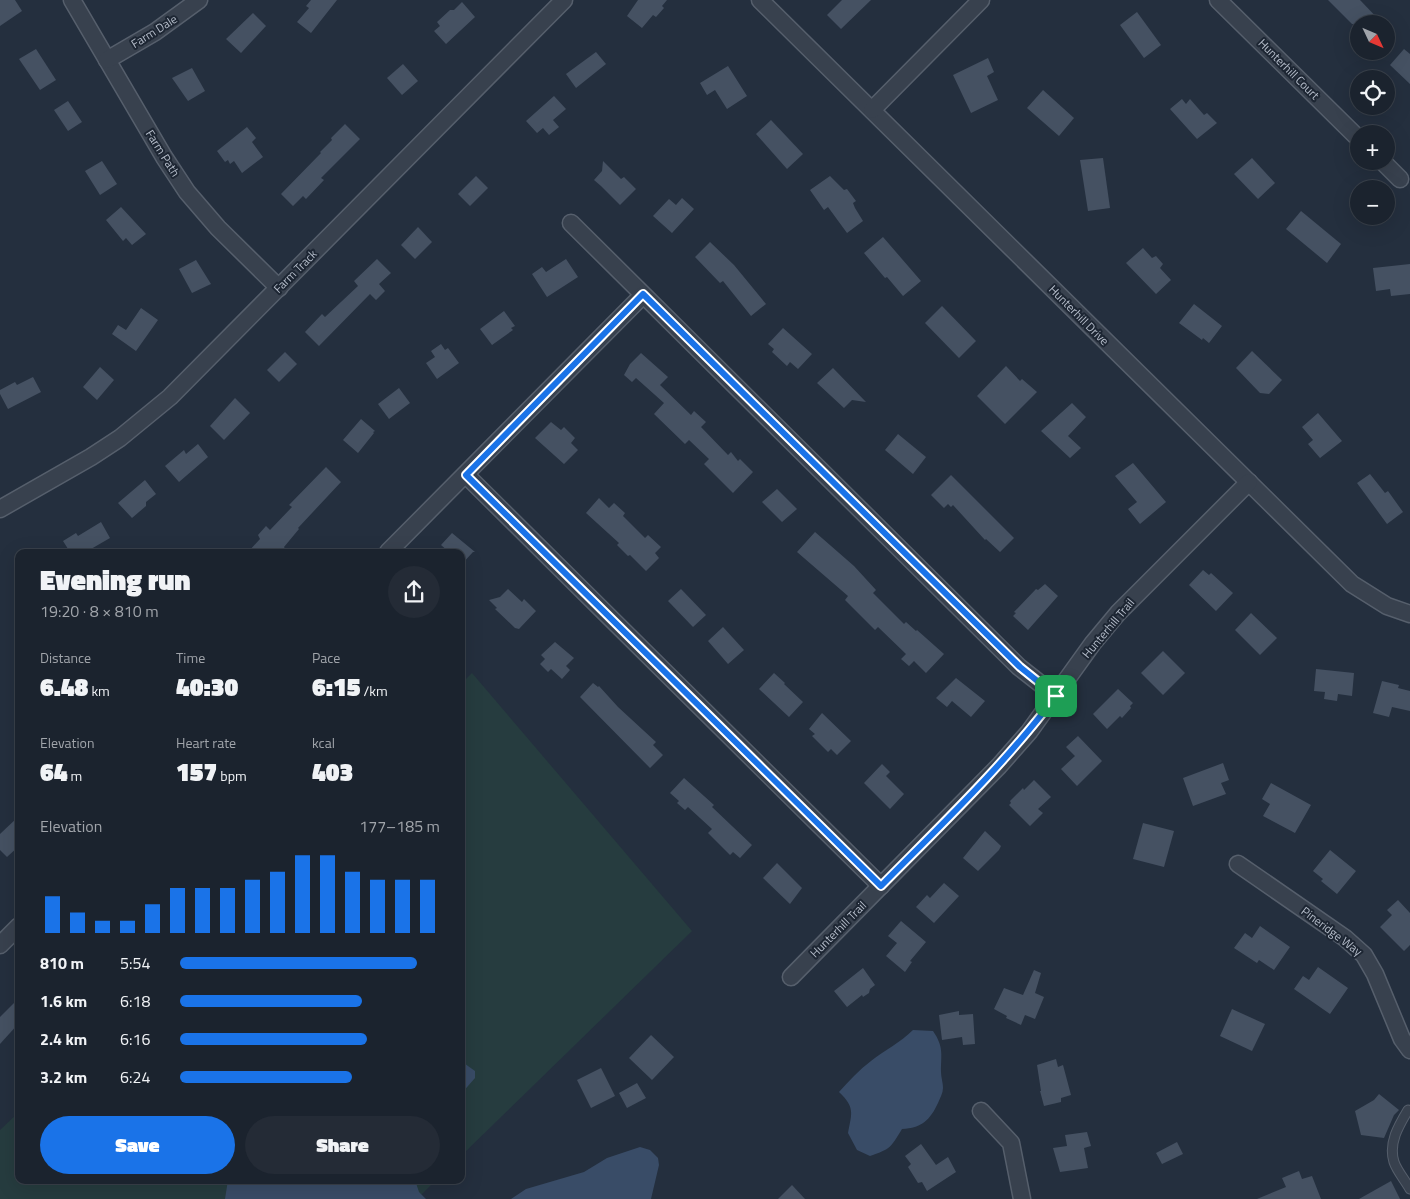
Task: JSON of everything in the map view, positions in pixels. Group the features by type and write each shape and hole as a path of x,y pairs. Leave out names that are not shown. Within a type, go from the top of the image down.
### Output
{"street":[{"name":"Farm Path","path":"72,0 164,157 187,192 218,228 279,288"},
{"name":"Farm Dale","path":"107,60 155,32 199,0"},
{"name":"Farm Track","path":"0,510 120,438 170,397 564,0"},
{"name":"Hunterhill Drive","path":"760,0 1352,584 1388,606 1410,614"},
{"path":"872,110 981,0"},
{"name":"Hunterhill Court","path":"1218,0 1350,130"},
{"path":"1391,170 1400,179"},
{"path":"571,223 1020,667 1056,696"},
{"path":"391,549 643,294"},
{"path":"466,475 881,886"},
{"name":"Hunterhill Trail","path":"791,977 999,766 1029,732 1118,613 1249,482"},
{"name":"Pineridge Way","path":"1238,864 1345,938 1364,955 1376,974 1402,1039 1410,1050"},
{"path":"0,945 15,930"},
{"path":"981,1111 1011,1142 1022,1199"}],"lane":[{"path":"1408,1110 1395,1131 1393,1150 1394,1162 1410,1189"}],"green space":[{"path":"472,673 692,931 465,1152 465,680"},
{"path":"15,1116 15,1184 432,1184 417,1199 0,1199 0,1130"}],"water":[{"path":"913,1030 933,1031 939,1042 942,1094 935,1109 925,1122 915,1127 902,1129 890,1147 870,1156 857,1150 848,1133 851,1120 850,1106 839,1092 867,1064"},
{"path":"465,1064 475,1071 475,1078 465,1089"},
{"path":"640,1147 650,1150 658,1158 659,1165 651,1199 511,1199 526,1189 584,1172 607,1158"},
{"path":"227,1184 416,1184 419,1192 426,1199 225,1199"}],"building":[{"path":"0,0 15,0 22,11 0,26"},
{"path":"311,0 337,0 311,33 297,22 309,8 306,6"},
{"path":"638,0 667,0 662,6 664,8 656,17 653,15 642,28 627,16"},
{"path":"842,0 871,0 841,29 827,15"},
{"path":"1328,0 1360,0 1374,15 1350,15 1350,22"},
{"path":"462,2 475,17 446,44 434,31 440,26 437,22"},
{"path":"1137,12 1161,45 1144,58 1120,25"},
{"path":"253,13 266,26 241,53 226,39"},
{"path":"36,49 56,80 40,90 19,59"},
{"path":"1404,49 1410,54 1410,84 1390,65"},
{"path":"596,52 606,64 576,88 566,74"},
{"path":"988,58 994,72 987,76 998,100 971,113 953,75"},
{"path":"403,64 418,81 402,95 387,78"},
{"path":"728,66 747,96 727,109 715,90 707,95 700,83"},
{"path":"192,68 205,91 188,101 172,78"},
{"path":"1043,90 1074,118 1059,136 1027,108"},
{"path":"554,96 566,109 553,120 559,127 549,135 543,128 537,133 526,121"},
{"path":"1182,99 1186,104 1190,99 1204,115 1207,113 1217,123 1197,139 1170,109"},
{"path":"68,101 82,122 68,131 54,110"},
{"path":"771,120 803,154 787,169 756,134"},
{"path":"345,124 360,139 321,178 324,180 306,199 303,196 293,206 281,194 321,153 332,140 331,138"},
{"path":"247,127 256,138 252,142 263,157 242,173 234,161 230,164 228,160 225,162 217,151"},
{"path":"1103,158 1110,208 1088,211 1080,160"},
{"path":"1252,158 1275,183 1258,199 1234,174"},
{"path":"102,161 117,184 100,195 85,171"},
{"path":"603,161 621,179 624,177 636,189 620,205 594,180 602,171"},
{"path":"476,176 488,188 470,206 458,194"},
{"path":"830,176 844,190 847,189 856,201 853,203 863,221 847,233 828,207 824,210 810,190"},
{"path":"682,198 694,209 672,233 653,216 669,199 676,205"},
{"path":"121,207 146,234 132,245 126,238 123,241 106,220"},
{"path":"1301,211 1341,244 1327,263 1286,229"},
{"path":"418,227 432,242 415,259 401,245"},
{"path":"883,237 921,281 903,296 864,253"},
{"path":"710,242 734,265 766,304 751,316 723,281 720,283 695,257"},
{"path":"1143,248 1152,258 1156,256 1163,264 1160,268 1171,280 1156,294 1126,263"},
{"path":"377,259 391,273 379,284 385,291 376,300 370,294 319,346 305,332 322,314 325,317 358,286 354,281"},
{"path":"566,259 578,277 547,297 532,274 542,267 546,272"},
{"path":"196,260 211,284 192,293 179,269"},
{"path":"1410,264 1410,294 1391,296 1390,289 1376,291 1373,268"},
{"path":"1194,304 1222,326 1209,343 1179,323"},
{"path":"942,306 976,341 959,358 925,323"},
{"path":"141,308 158,320 136,351 112,334 118,325 126,330"},
{"path":"504,311 515,326 511,328 513,330 492,345 480,329"},
{"path":"783,328 812,354 798,369 790,362 787,366 772,352 774,349 768,344"},
{"path":"441,344 445,350 448,348 459,363 437,379 426,363 435,357 431,351"},
{"path":"1252,351 1282,380 1269,394 1260,393 1236,368"},
{"path":"285,352 297,364 279,382 267,370"},
{"path":"641,353 668,377 660,385 691,415 694,411 706,422 701,427 728,455 731,452 738,461 740,459 753,472 733,493 704,464 709,459 689,440 685,444 654,414 664,403 636,378 632,382 624,375 630,364"},
{"path":"1006,366 1020,381 1022,379 1037,392 1005,424 977,396"},
{"path":"100,367 114,380 97,400 83,387"},
{"path":"833,368 866,402 852,400 844,408 817,383"},
{"path":"33,377 41,392 8,409 0,394 0,390 15,382 17,385"},
{"path":"399,388 410,403 389,419 378,404"},
{"path":"235,398 250,413 224,440 210,426"},
{"path":"1072,403 1086,417 1068,436 1081,448 1070,458 1041,431"},
{"path":"1318,413 1342,441 1320,458 1308,444 1313,440 1302,427"},
{"path":"361,419 375,431 358,453 343,440"},
{"path":"551,422 561,430 564,427 575,438 571,443 578,450 564,464 535,438"},
{"path":"898,434 926,457 913,474 885,450"},
{"path":"198,444 208,457 179,482 165,466 184,450 186,454"},
{"path":"1133,463 1166,502 1140,524 1128,509 1137,502 1115,476"},
{"path":"326,467 341,482 298,528 284,547 285,549 251,549 260,539 258,535 266,526 270,530 292,507 289,505"},
{"path":"1370,474 1385,493 1388,491 1403,512 1387,524 1357,483"},
{"path":"951,475 1014,538 1000,552 985,540 953,505 951,507 948,504 944,508 931,495"},
{"path":"145,480 156,494 132,518 118,503"},
{"path":"777,489 797,509 782,522 762,502"},
{"path":"599,498 609,508 614,503 625,513 623,516 645,538 648,535 661,547 655,553 659,558 646,571 630,555 628,556 617,545 619,543 586,513"},
{"path":"101,522 110,538 91,549 68,549 63,541 76,533 78,536"},
{"path":"815,532 854,566 876,590 873,593 904,624 906,622 917,630 944,654 926,673 914,661 909,666 901,659 906,654 878,627 875,630 845,600 848,596 797,552"},
{"path":"452,533 475,552 465,561 465,549 446,549 441,545"},
{"path":"1203,570 1209,575 1211,573 1233,593 1216,611 1189,585"},
{"path":"1045,584 1058,596 1028,630 1013,616 1016,613 1014,612 1036,589 1038,590"},
{"path":"508,589 522,602 524,599 536,611 519,629 515,628 495,609 497,608 489,600 500,597"},
{"path":"681,589 706,615 693,627 668,601"},
{"path":"1251,613 1277,638 1260,655 1235,630"},
{"path":"723,627 744,650 728,664 708,641"},
{"path":"555,642 574,658 566,666 570,670 562,679 551,669 548,672 540,664 545,659 541,655"},
{"path":"1163,651 1185,673 1163,695 1141,673"},
{"path":"1316,669 1354,673 1352,696 1338,694 1337,701 1324,699 1325,692 1314,691"},
{"path":"774,673 803,702 789,717 759,689"},
{"path":"956,678 985,701 971,717 952,701 947,707 936,698"},
{"path":"1382,681 1399,685 1398,688 1410,691 1410,711 1392,707 1389,717 1373,713"},
{"path":"593,683 599,686 618,707 656,742 653,745 663,755 650,768 580,697"},
{"path":"1118,689 1133,703 1122,718 1120,716 1107,729 1093,714"},
{"path":"822,713 851,741 837,755 831,749 828,752 812,736 815,734 809,729"},
{"path":"1078,736 1102,761 1077,786 1061,769 1075,756 1066,747"},
{"path":"1223,763 1229,780 1221,783 1226,794 1193,806 1183,778"},
{"path":"882,764 890,772 886,776 904,794 890,809 864,783"},
{"path":"684,778 714,805 712,807 752,845 740,858 733,852 730,855 708,833 712,829 688,807 685,810 670,793"},
{"path":"1034,780 1051,797 1038,809 1043,813 1030,826 1009,805 1010,801 1023,788 1024,790"},
{"path":"1271,783 1311,805 1295,833 1263,816 1270,804 1262,799"},
{"path":"15,820 15,850 7,857 0,850 0,834"},
{"path":"1143,823 1174,831 1164,867 1133,859"},
{"path":"985,831 1001,846 978,871 963,858"},
{"path":"1330,850 1356,871 1337,894 1321,881 1323,879 1313,871"},
{"path":"777,863 802,888 790,904 763,878"},
{"path":"944,883 959,896 934,923 916,907 927,895 930,898"},
{"path":"1398,900 1410,913 1410,945 1404,951 1380,927 1392,915 1387,910"},
{"path":"901,921 926,942 910,961 912,962 905,972 886,956 897,943 888,936"},
{"path":"1260,926 1290,947 1274,970 1259,960 1257,963 1234,948 1245,933 1252,938"},
{"path":"1318,967 1348,988 1330,1014 1294,989 1303,976 1309,980"},
{"path":"863,968 875,985 870,989 869,993 863,997 862,995 847,1007 834,991"},
{"path":"1034,970 1041,973 1035,993 1044,997 1035,1019 1025,1015 1021,1025 1006,1018 1007,1016 994,1009 1004,988 1023,995"},
{"path":"15,1002 15,1027 0,1044 0,1017"},
{"path":"1232,1009 1265,1024 1252,1051 1220,1036"},
{"path":"959,1011 959,1015 973,1014 975,1044 963,1045 962,1037 942,1040 939,1015"},
{"path":"651,1035 674,1057 652,1080 629,1058"},
{"path":"1056,1059 1058,1067 1063,1065 1071,1095 1061,1098 1061,1102 1044,1106 1037,1065"},
{"path":"601,1068 615,1096 591,1108 577,1080"},
{"path":"637,1083 646,1098 627,1108 619,1093"},
{"path":"1379,1094 1399,1110 1394,1115 1384,1138 1361,1135 1355,1111 1374,1100"},
{"path":"1087,1132 1091,1146 1084,1148 1088,1168 1060,1172 1053,1148 1067,1146 1065,1135"},
{"path":"1177,1142 1183,1154 1162,1164 1156,1153"},
{"path":"921,1144 936,1165 948,1157 956,1172 927,1191 922,1182 918,1183 908,1167 911,1164 905,1156"},
{"path":"1299,1171 1302,1179 1312,1176 1321,1199 1257,1199 1286,1187 1282,1178"},
{"path":"1391,1181 1400,1199 1359,1199"},
{"path":"792,1185 805,1199 778,1199"}],"route":[{"path":"643,294 1020,667 1056,696 1029,732 999,766 881,886 466,475 643,294"}]}
